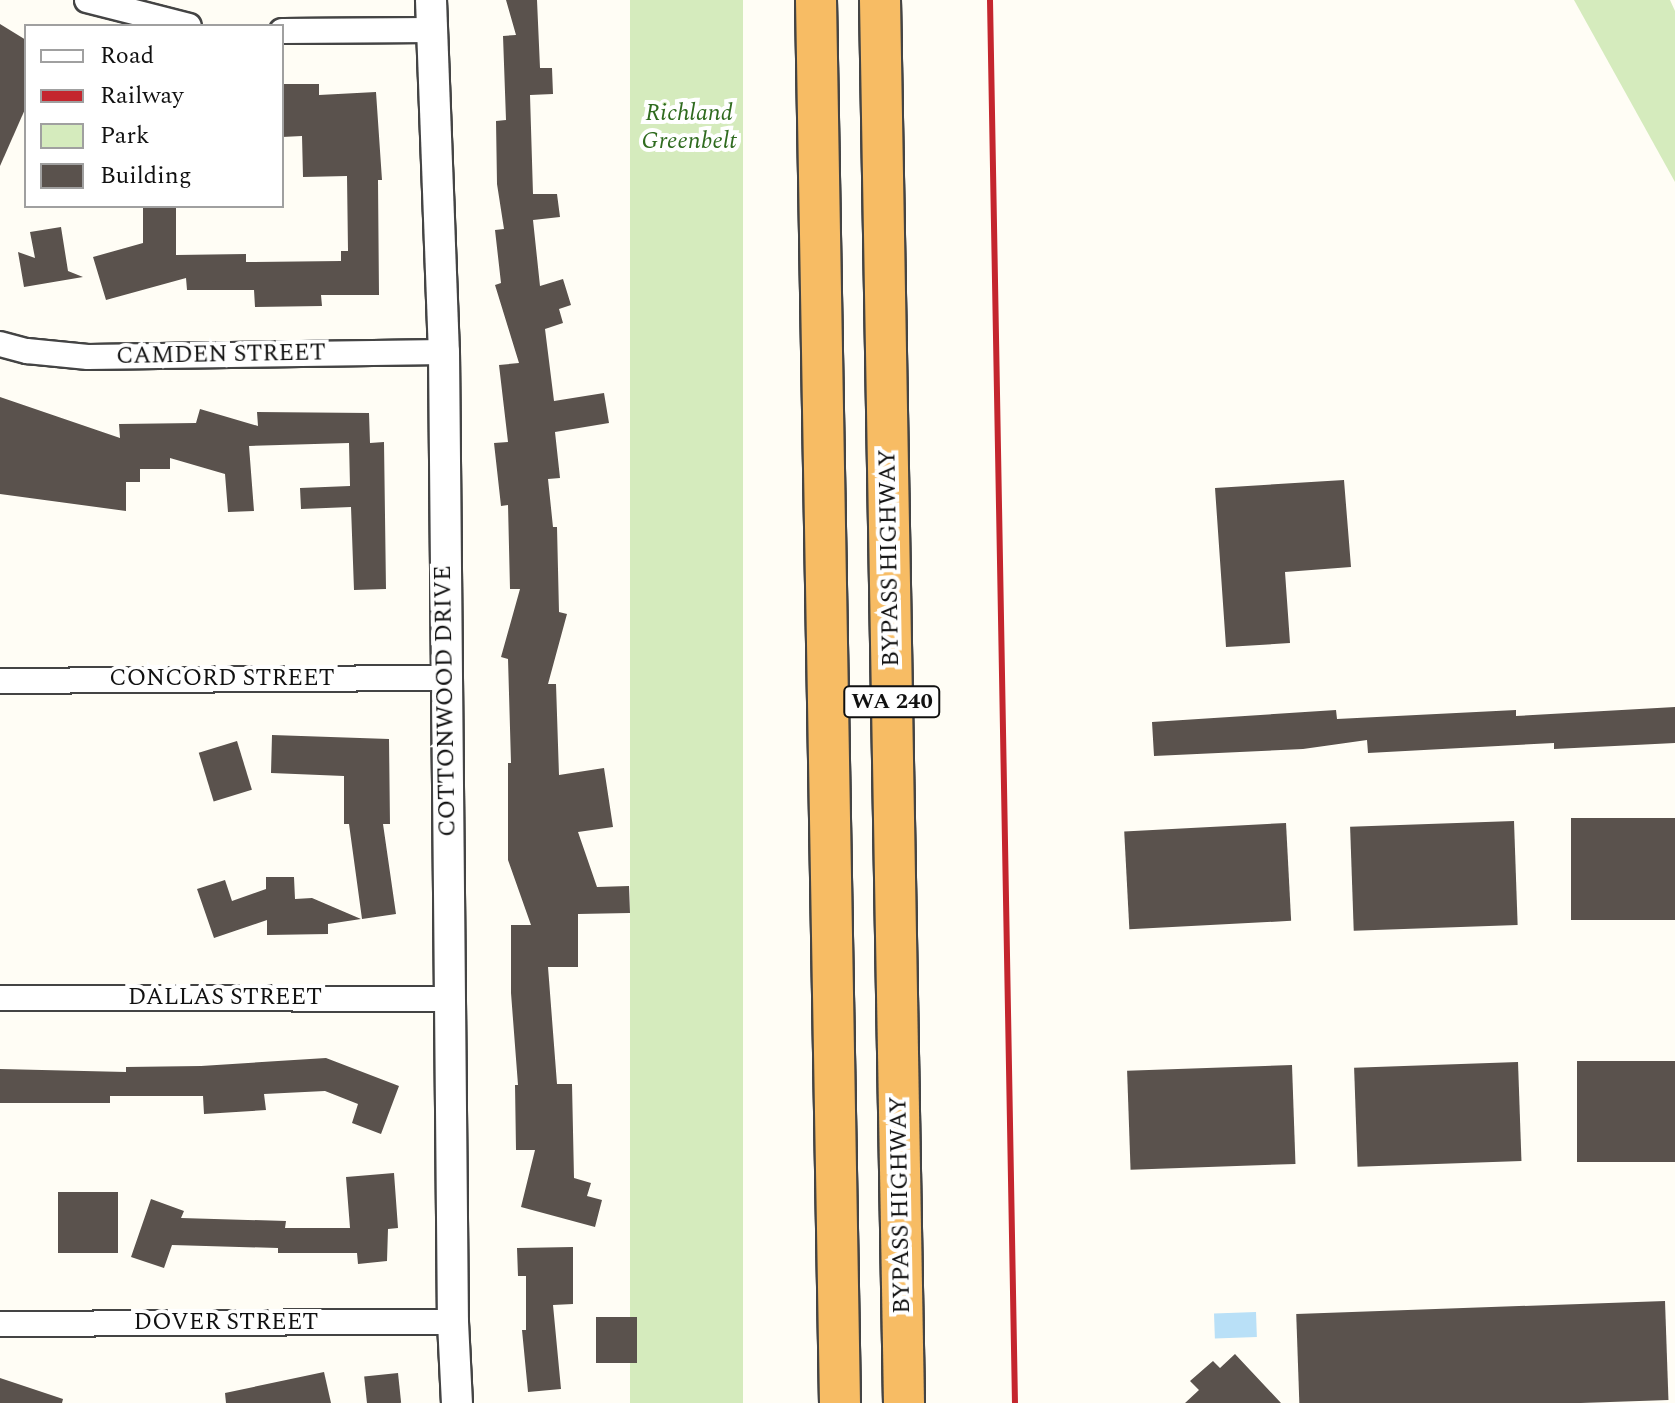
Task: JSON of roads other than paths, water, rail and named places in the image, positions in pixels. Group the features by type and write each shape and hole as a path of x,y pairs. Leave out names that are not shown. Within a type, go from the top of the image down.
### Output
{"highway":[{"name":"WA 240","path":"816,0 840,1403"},
{"name":"BYPASS HIGHWAY","path":"880,0 904,1403"}],"street":[{"path":"87,0 99,6 180,24"},
{"path":"284,31 431,15"},
{"name":"COTTONWOOD DRIVE","path":"431,15 444,352 445,678 453,1322 457,1403"},
{"name":"CAMDEN STREET","path":"0,344 27,351 88,357 444,352"},
{"name":"CONCORD STREET","path":"0,681 445,678"},
{"name":"DALLAS STREET","path":"0,998 451,999"},
{"name":"DOVER STREET","path":"0,1324 453,1322"}],"water":[{"path":"1256,1312 1257,1337 1215,1338 1214,1313"}],"railway":[{"path":"990,0 1015,1403"}],"park label":[{"name":"Richland Greenbelt","path":"689,128"}]}
